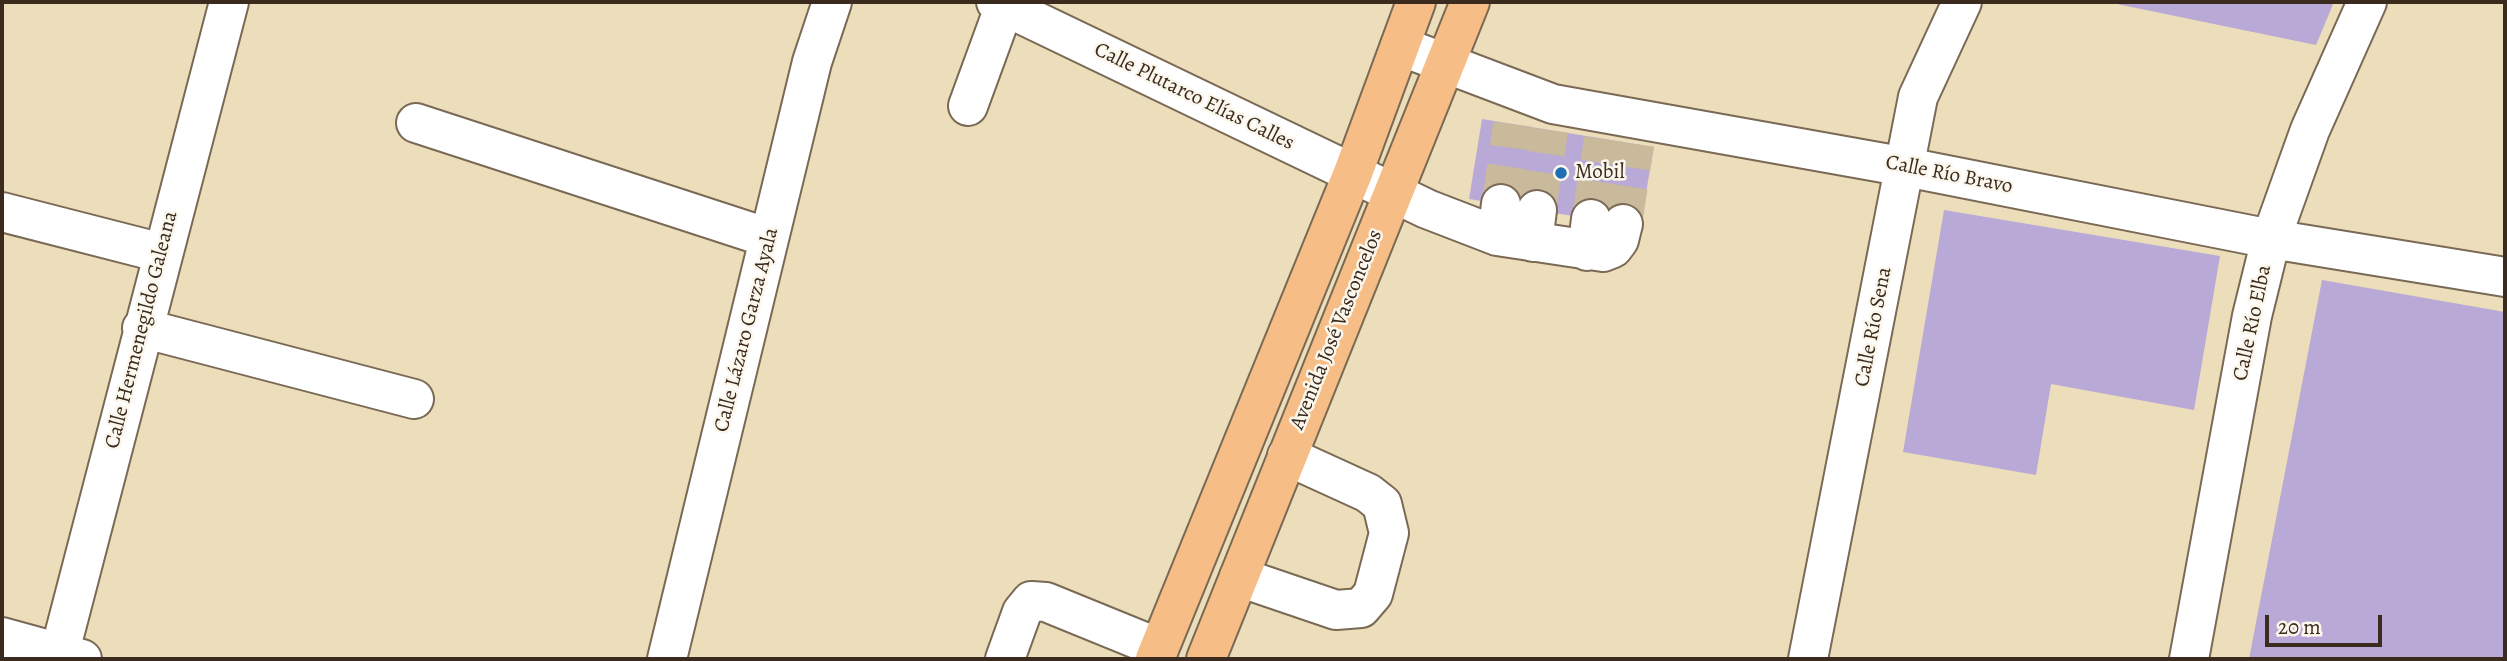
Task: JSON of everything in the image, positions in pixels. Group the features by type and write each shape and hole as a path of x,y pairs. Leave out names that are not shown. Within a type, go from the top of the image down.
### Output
{"main road":[{"path":"1157,654 1353,173 1416,2"},
{"name":"Avenida José Vasconcelos","path":"1206,659 1470,2"}],"street":[{"name":"Calle Hermenegildo Galeana","path":"66,657 142,328 229,2"},
{"name":"Calle Lázaro Garza Ayala","path":"667,659 812,62 832,2"},
{"name":"Calle Río Sena","path":"1808,659 1918,97 1962,2"},
{"name":"Calle Río Elba","path":"2189,659 2252,316 2270,239 2306,142 2367,2"},
{"path":"968,106 1002,3"},
{"name":"Calle Plutarco Elías Calles","path":"1002,3 1392,192 1517,223 1600,231"},
{"name":"Calle Río Bravo","path":"1400,46 1446,63 1533,112 1621,129 1906,167 2270,239 2505,277"},
{"path":"416,123 769,237"},
{"path":"2,212 162,253"},
{"path":"142,328 414,399"},
{"path":"1240,577 1336,610 1361,608 1373,594 1390,533 1382,504 1368,493 1287,456"},
{"path":"1005,659 1022,612 1031,601 1046,602 1157,654"},
{"path":"2,637 66,657"}],"building":[{"path":"2107,2 2334,2 2316,45"},
{"name":"Mobil","path":"1482,119 1654,147 1640,227 1469,199"},
{"path":"1944,210 2220,256 2194,410 2051,384 2036,475 1903,452"},
{"path":"2322,280 2505,312 2505,659 2249,659"}],"tunnel":[{"path":"1501,204 1512,124"},
{"path":"1537,210 1549,130"},
{"path":"1591,219 1603,139"},
{"path":"1623,224 1635,144"}],"place":[{"name":"Mobil","path":"1561,173"}]}
